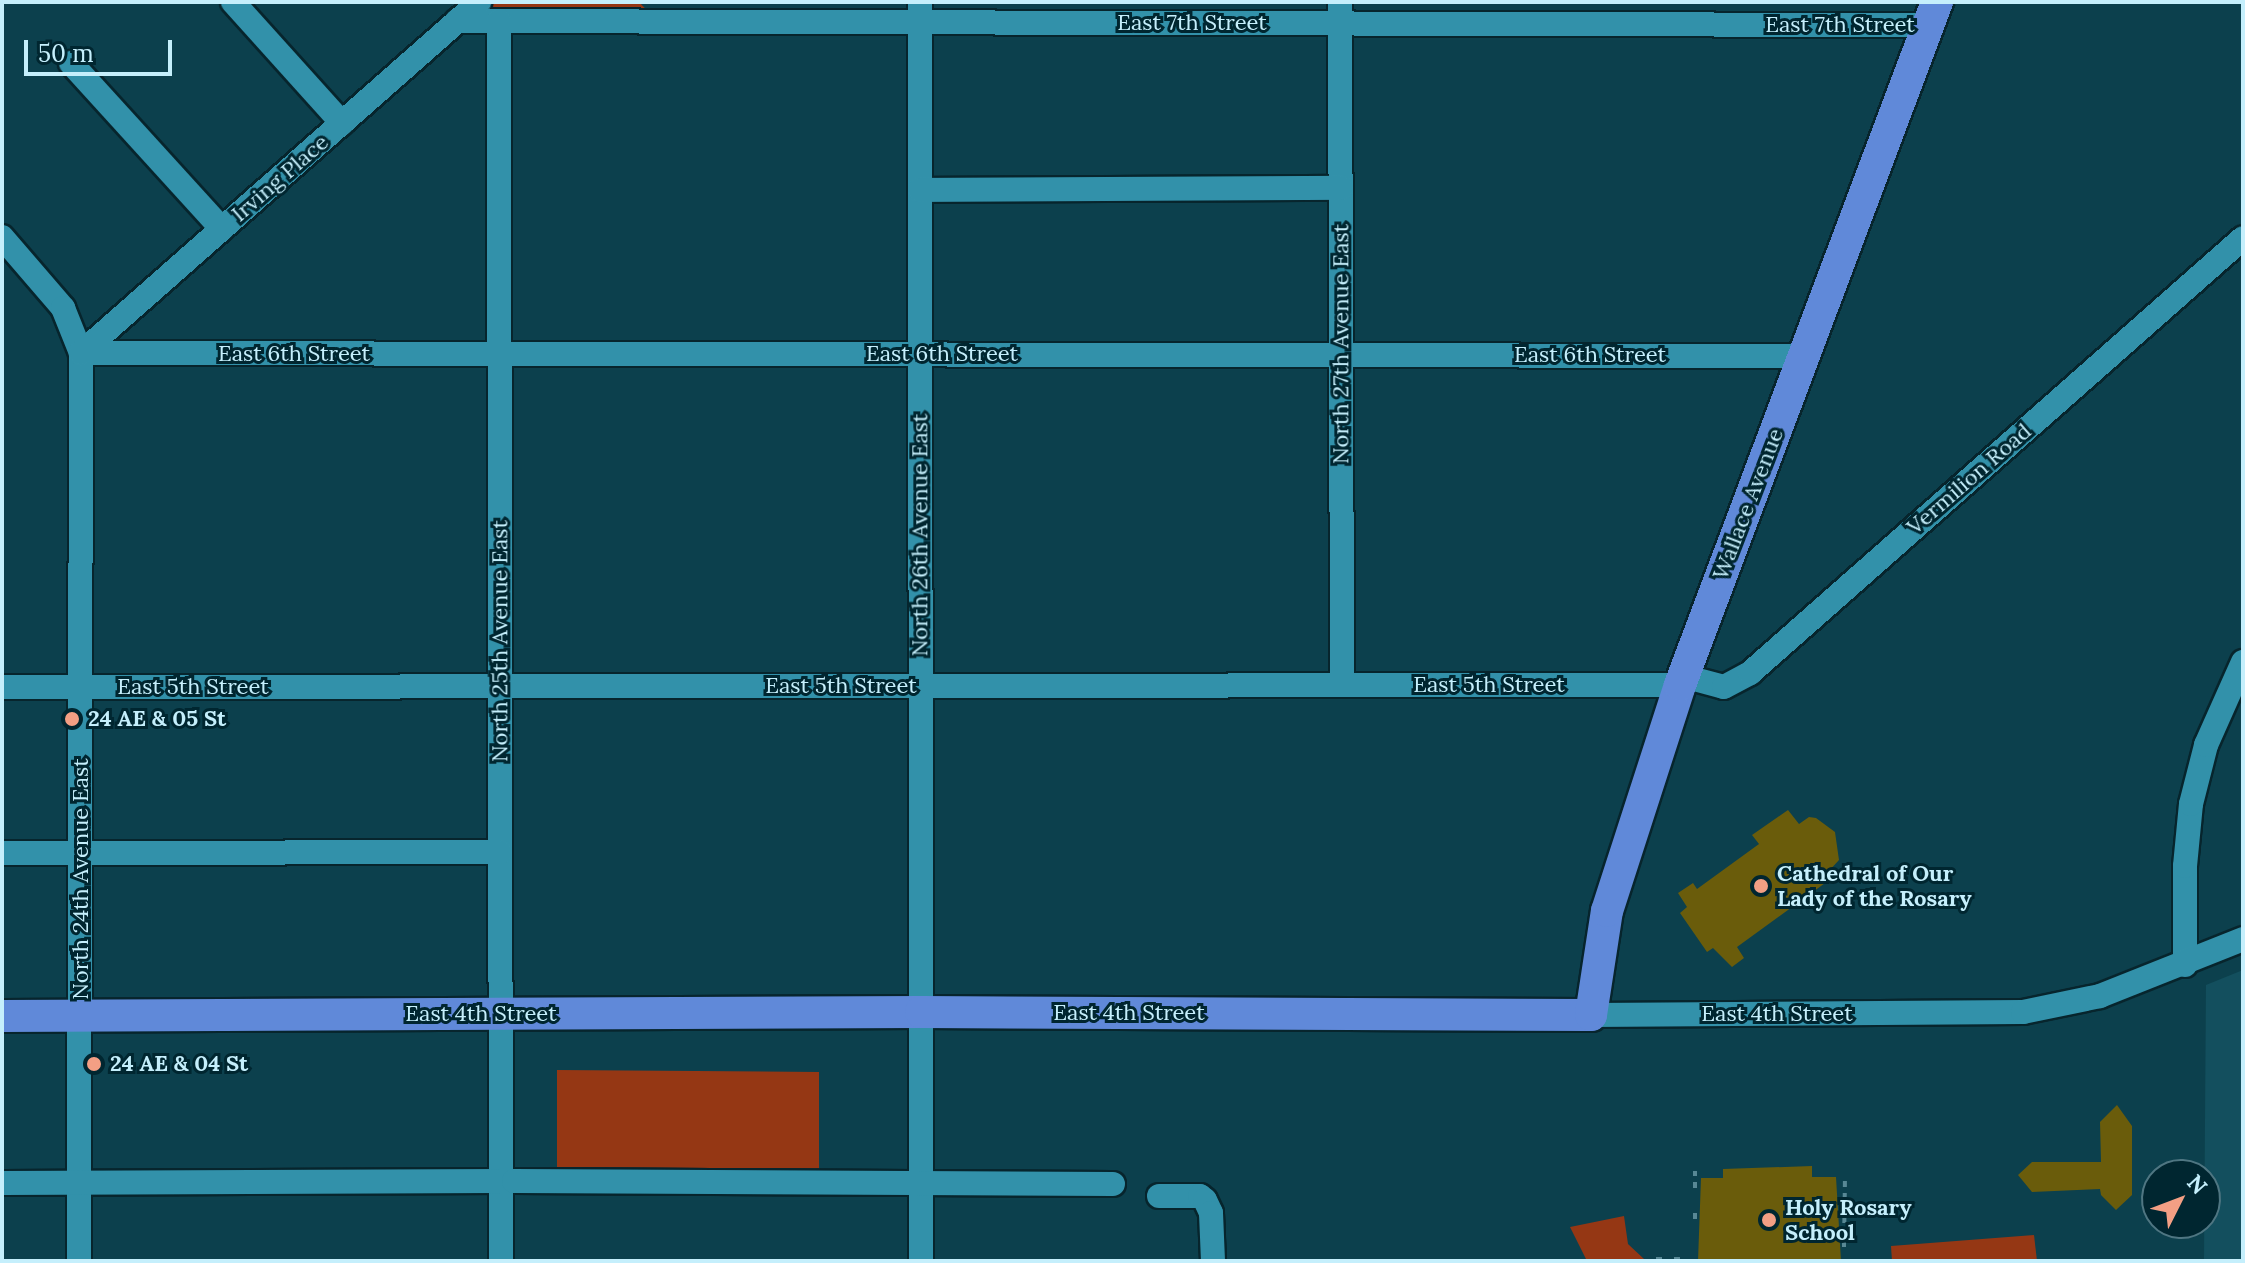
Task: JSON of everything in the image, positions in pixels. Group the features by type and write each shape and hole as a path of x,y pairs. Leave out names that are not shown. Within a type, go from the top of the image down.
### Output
{"main road":[{"name":"Wallace Avenue","path":"1591,1015 1607,911 1681,680 1932,14"},
{"name":"East 4th Street","path":"2,1016 921,1012 1591,1015"}],"street":[{"path":"233,2 342,123"},
{"name":"Irving Place","path":"81,353 479,2"},
{"path":"639,2 660,24"},
{"name":"East 7th Street","path":"457,21 660,24 920,13 1932,14"},
{"name":"North 26th Avenue East","path":"920,13 921,1261"},
{"name":"North 27th Avenue East","path":"1340,13 1342,685"},
{"name":"North 25th Avenue East","path":"499,21 501,1261"},
{"path":"71,63 222,229"},
{"path":"920,190 1341,188"},
{"path":"2,237 63,308 81,353"},
{"name":"Vermilion Road","path":"1681,680 1724,687 1750,673 2243,238"},
{"name":"East 6th Street","path":"81,353 1804,356"},
{"name":"North 24th Avenue East","path":"79,1261 81,353"},
{"path":"2185,965 2185,866 2191,804 2206,745 2243,662"},
{"name":"East 5th Street","path":"2,687 1342,685 1681,680"},
{"path":"2,853 500,852"},
{"name":"East 4th Street","path":"1591,1015 2023,1012 2065,1006 2100,996 2185,965 2243,939"},
{"path":"2,1183 501,1181 1113,1184"},
{"path":"1159,1196 1200,1196 1205,1200 1211,1213 1213,1261"}],"path":[{"path":"1695,1171 1695,1188"},
{"path":"1844,1247 1845,1176"},
{"path":"1695,1213 1695,1224"},
{"path":"1656,1259 1666,1259"},
{"path":"1674,1259 1682,1259"}],"shaded area":[{"path":"479,2 639,2 660,24 457,21"},
{"path":"2243,970 2243,1261 2204,1261 2204,1239 2221,1239 2221,1159 2205,1159 2206,985"},
{"path":"557,1070 819,1072 819,1176 557,1175"},
{"path":"1624,1216 1628,1244 1644,1259 1587,1261 1570,1227"},
{"path":"2034,1235 2037,1261 1892,1261 1891,1246"}],"building":[{"name":"Cathedral of Our Lady of the Rosary","path":"1788,810 1799,824 1809,817 1816,818 1835,832 1839,860 1828,872 1832,878 1737,947 1744,958 1732,967 1713,948 1707,952 1680,913 1687,907 1678,893 1693,883 1697,889 1759,844 1752,835"},
{"path":"2117,1105 2132,1126 2132,1195 2116,1210 2101,1195 2100,1189 2032,1192 2018,1175 2032,1162 2101,1162 2100,1122"},
{"name":"Holy Rosary School","path":"1812,1166 1812,1177 1836,1177 1841,1261 1698,1261 1701,1178 1723,1178 1723,1169"}],"place":[{"name":"24 AE & 05 St","path":"72,719"},
{"name":"Cathedral of Our Lady of the Rosary","path":"1761,886"},
{"name":"24 AE & 04 St","path":"94,1064"},
{"name":"Holy Rosary School","path":"1769,1220"}]}
